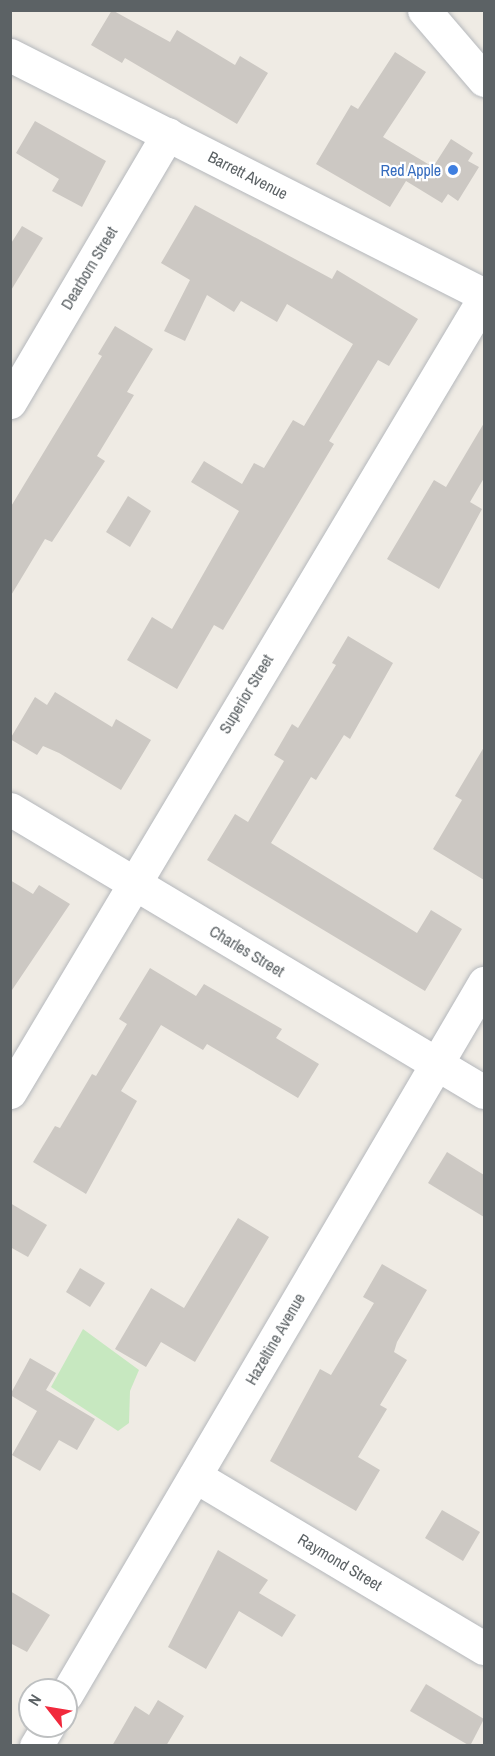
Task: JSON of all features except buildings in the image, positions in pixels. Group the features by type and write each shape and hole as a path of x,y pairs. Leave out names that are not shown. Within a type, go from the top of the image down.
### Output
{"street":[{"path":"424,10 484,80"},
{"name":"Barrett Avenue","path":"10,55 484,297"},
{"name":"Dearborn Street","path":"10,402 168,134"},
{"name":"Superior Street","path":"10,1092 484,297"},
{"name":"Charles Street","path":"10,809 484,1092"},
{"name":"Hazeltine Avenue","path":"76,1678 484,983"},
{"name":"Raymond Street","path":"195,1476 484,1648"}],"green space":[{"path":"83,1329 139,1370 130,1391 129,1423 118,1431 51,1387"}],"place":[{"name":"Red Apple","path":"453,170"}]}
